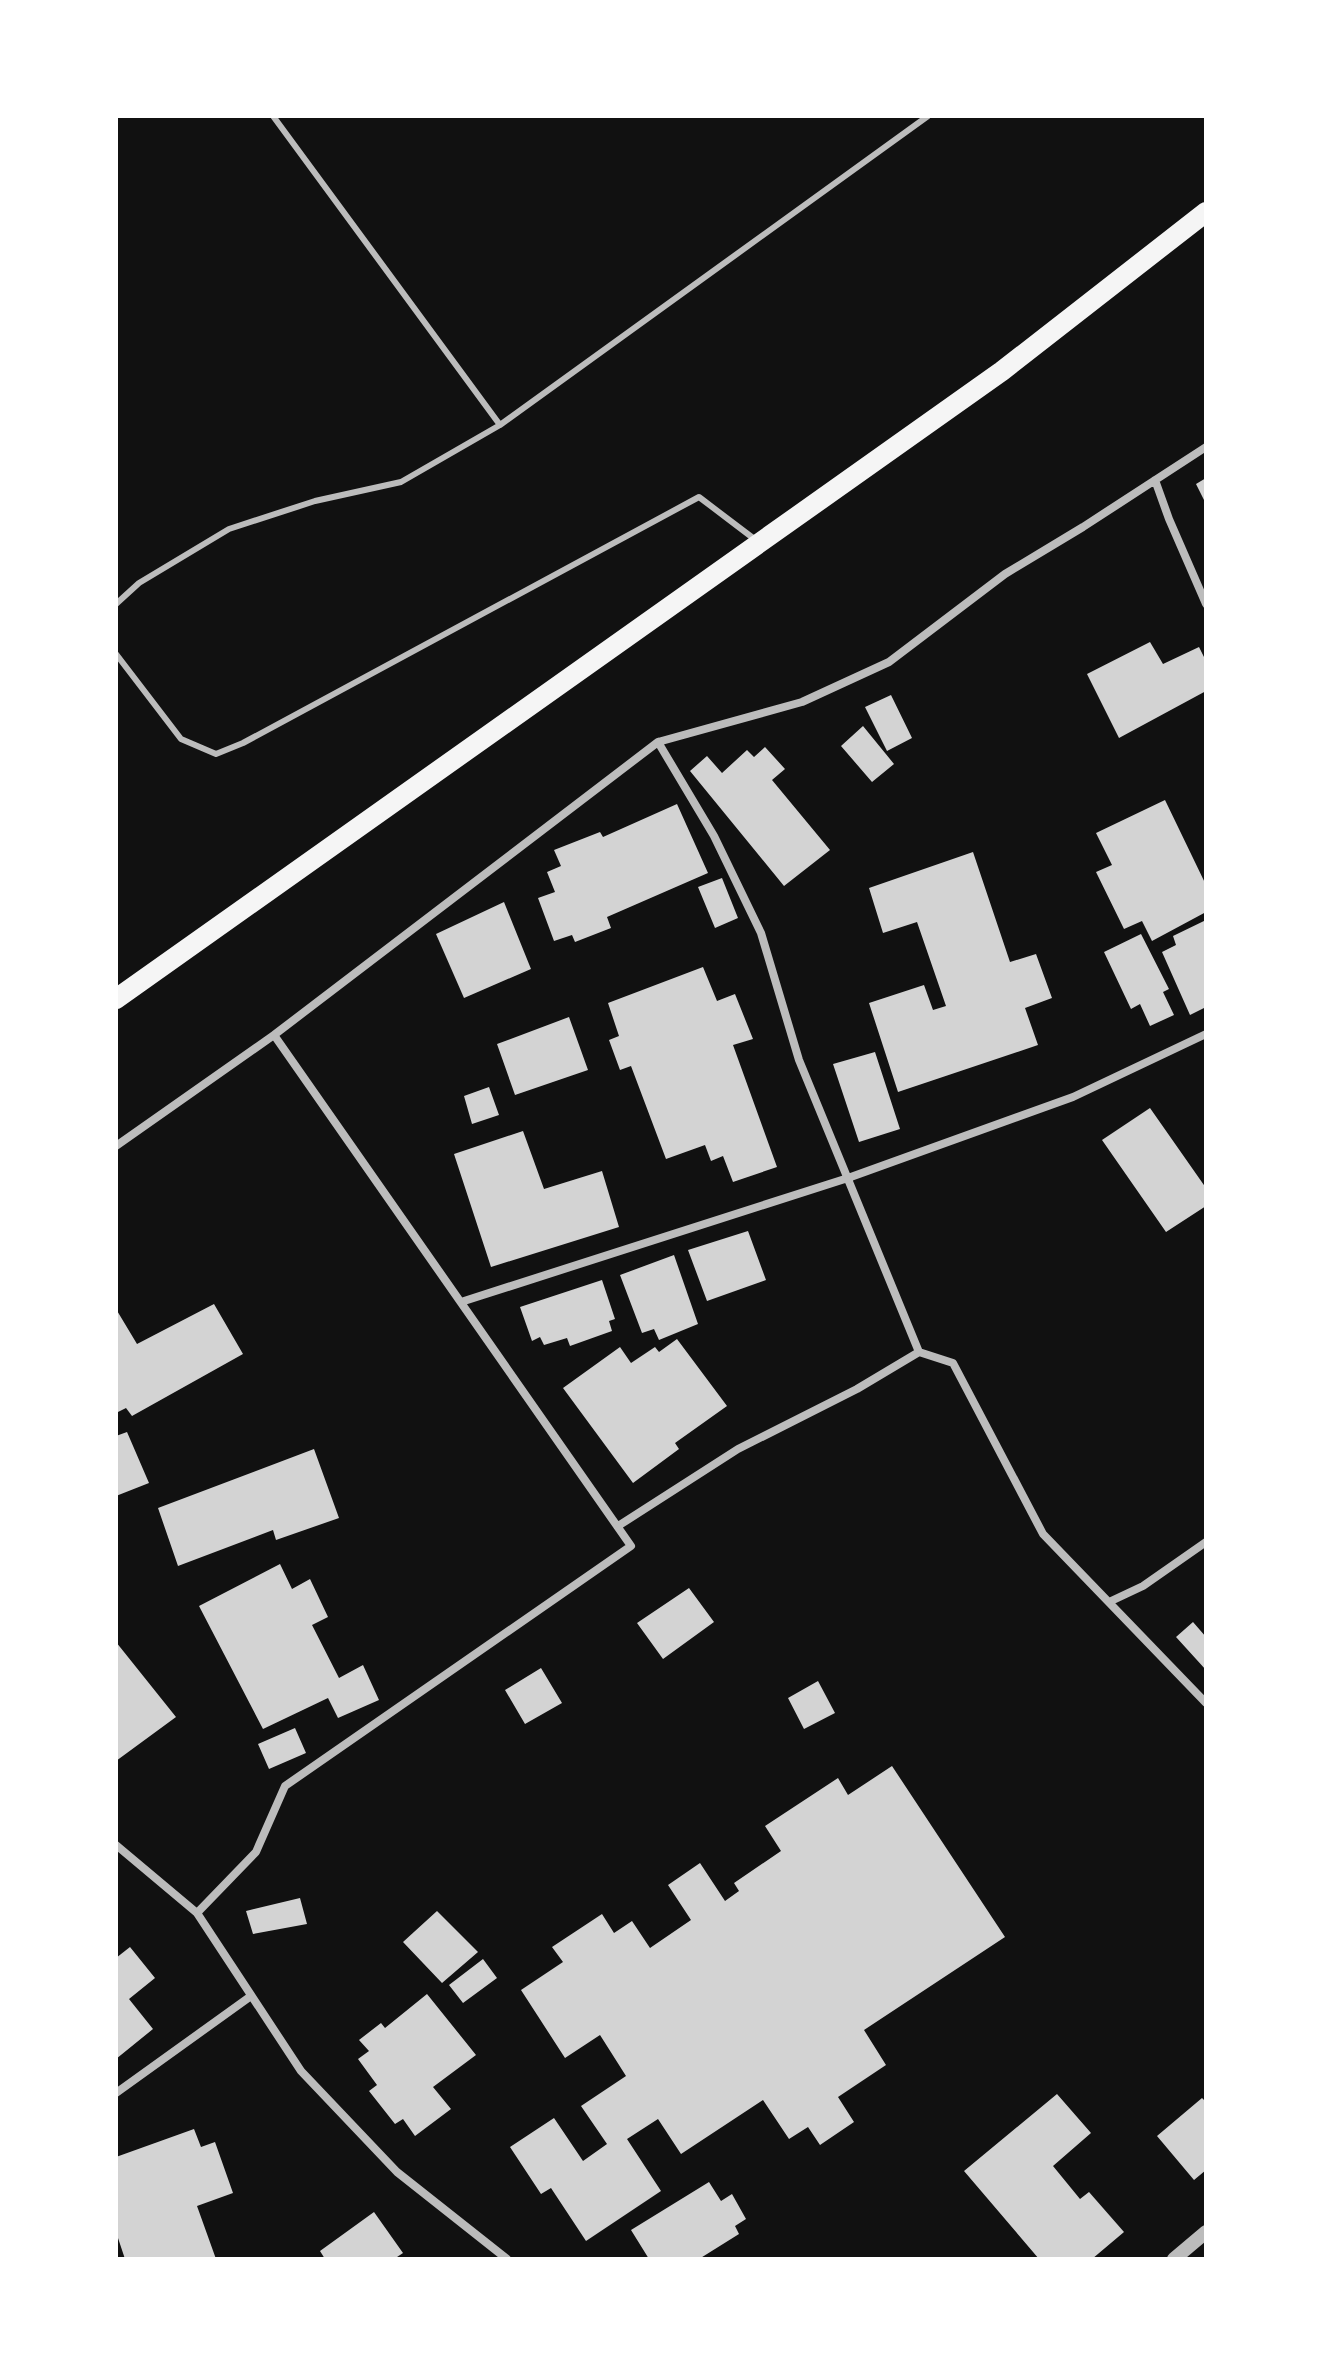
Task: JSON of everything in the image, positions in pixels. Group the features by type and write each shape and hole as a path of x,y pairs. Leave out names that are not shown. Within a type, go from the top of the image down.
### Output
{"main road":[{"path":"116,999 1002,371 1206,212"}],"street":[{"path":"116,1146 274,1035 658,742 802,702 889,662 1005,574 1206,447"},
{"path":"1155,480 1206,604"},
{"path":"658,742 714,836 761,933 799,1060 919,1352"},
{"path":"461,1302 848,1178 1073,1097 1185,1047 1206,1034"},
{"path":"197,1913 256,1852 285,1786 631,1546 274,1035"},
{"path":"618,1526 738,1449 857,1389 919,1352 953,1363 1043,1534 1206,1703"},
{"path":"1109,1602 1143,1586 1206,1542"},
{"path":"116,1845 197,1913 301,2071 397,2172 507,2259"},
{"path":"116,2093 251,1996"},
{"path":"1174,2259 1206,2232"}],"lane":[{"path":"273,116 500,425"},
{"path":"116,604 139,583 229,529 315,501 401,482 500,425 928,116"},
{"path":"116,654 181,739 216,754 243,743 699,497 759,542"}],"building":[{"path":"1206,478 1206,504 1196,484"},
{"path":"1150,642 1163,664 1199,647 1206,661 1206,691 1119,738 1087,674"},
{"path":"891,695 912,738 887,751 865,707"},
{"path":"863,726 894,764 872,782 841,746"},
{"path":"765,747 785,769 772,780 830,850 784,886 690,771 707,756 722,773 747,750 754,757"},
{"path":"1165,800 1206,885 1206,912 1152,941 1142,921 1124,929 1096,872 1112,865 1096,833"},
{"path":"677,804 708,873 607,917 611,928 575,942 572,935 554,941 538,898 555,892 547,872 561,866 554,850 600,832 603,837"},
{"path":"973,852 1010,962 1036,954 1052,998 1025,1008 1038,1045 898,1092 869,1003 924,985 933,1010 946,1006 917,922 883,933 869,888"},
{"path":"722,878 738,918 715,928 698,887"},
{"path":"504,902 531,969 464,998 436,934"},
{"path":"1206,920 1206,1007 1190,1015 1162,952 1176,945 1173,936"},
{"path":"1141,934 1169,989 1163,992 1174,1015 1150,1026 1140,1004 1131,1009 1104,952"},
{"path":"703,967 717,1001 735,994 753,1039 733,1045 777,1167 733,1182 723,1156 711,1161 705,1145 666,1159 631,1066 620,1070 609,1040 619,1036 608,1003"},
{"path":"569,1017 588,1070 515,1095 497,1044"},
{"path":"875,1052 900,1129 859,1142 833,1064"},
{"path":"489,1087 499,1115 472,1124 464,1096"},
{"path":"1150,1108 1206,1188 1206,1206 1166,1232 1102,1140"},
{"path":"523,1131 544,1189 602,1171 619,1227 491,1267 454,1154"},
{"path":"748,1231 766,1280 707,1301 688,1250"},
{"path":"674,1255 698,1324 659,1340 654,1329 642,1333 620,1275"},
{"path":"602,1280 615,1319 609,1321 612,1331 570,1346 567,1338 544,1345 540,1337 532,1341 520,1307"},
{"path":"214,1304 243,1354 132,1416 126,1408 116,1413 116,1309 137,1344"},
{"path":"677,1339 727,1406 675,1443 679,1449 633,1483 563,1388 620,1347 631,1363 655,1347 659,1352"},
{"path":"127,1432 149,1483 116,1496 116,1436"},
{"path":"314,1449 339,1518 276,1540 273,1530 178,1566 158,1508"},
{"path":"280,1564 292,1589 310,1579 328,1617 312,1625 339,1678 363,1665 379,1700 338,1718 328,1698 263,1729 199,1606"},
{"path":"689,1588 714,1622 663,1659 637,1623"},
{"path":"1193,1622 1206,1637 1206,1670 1176,1637"},
{"path":"116,1642 176,1717 116,1761"},
{"path":"541,1668 562,1703 525,1724 505,1690"},
{"path":"818,1681 835,1713 804,1729 788,1698"},
{"path":"295,1728 306,1753 269,1769 258,1744"},
{"path":"892,1766 1005,1937 864,2030 886,2065 838,2097 854,2122 820,2145 808,2127 789,2139 763,2100 681,2154 658,2119 627,2139 661,2191 586,2241 551,2188 541,2194 510,2147 554,2118 583,2161 607,2144 581,2106 626,2076 600,2035 565,2058 521,1990 563,1962 552,1947 602,1914 614,1933 632,1921 650,1948 691,1920 668,1885 700,1863 725,1901 739,1891 734,1883 781,1851 765,1826 838,1778 848,1795"},
{"path":"300,1898 307,1924 253,1934 246,1911"},
{"path":"437,1911 478,1952 442,1983 403,1942"},
{"path":"130,1947 155,1978 129,1999 153,2029 116,2059 116,1958"},
{"path":"483,1959 497,1978 463,2003 449,1985"},
{"path":"427,1994 476,2055 433,2087 451,2109 415,2136 403,2119 395,2124 369,2091 377,2085 358,2059 369,2051 359,2040 381,2023 385,2028"},
{"path":"1057,2094 1091,2133 1053,2166 1080,2199 1089,2192 1124,2232 1092,2259 1039,2259 964,2171"},
{"path":"1202,2098 1206,2102 1206,2170 1194,2180 1157,2136"},
{"path":"194,2129 201,2147 215,2142 233,2193 197,2206 216,2259 125,2259 116,2232 116,2157"},
{"path":"709,2182 721,2201 732,2194 746,2219 735,2226 739,2234 699,2259 649,2259 631,2230"},
{"path":"374,2212 403,2253 394,2259 325,2259 320,2251"}]}
